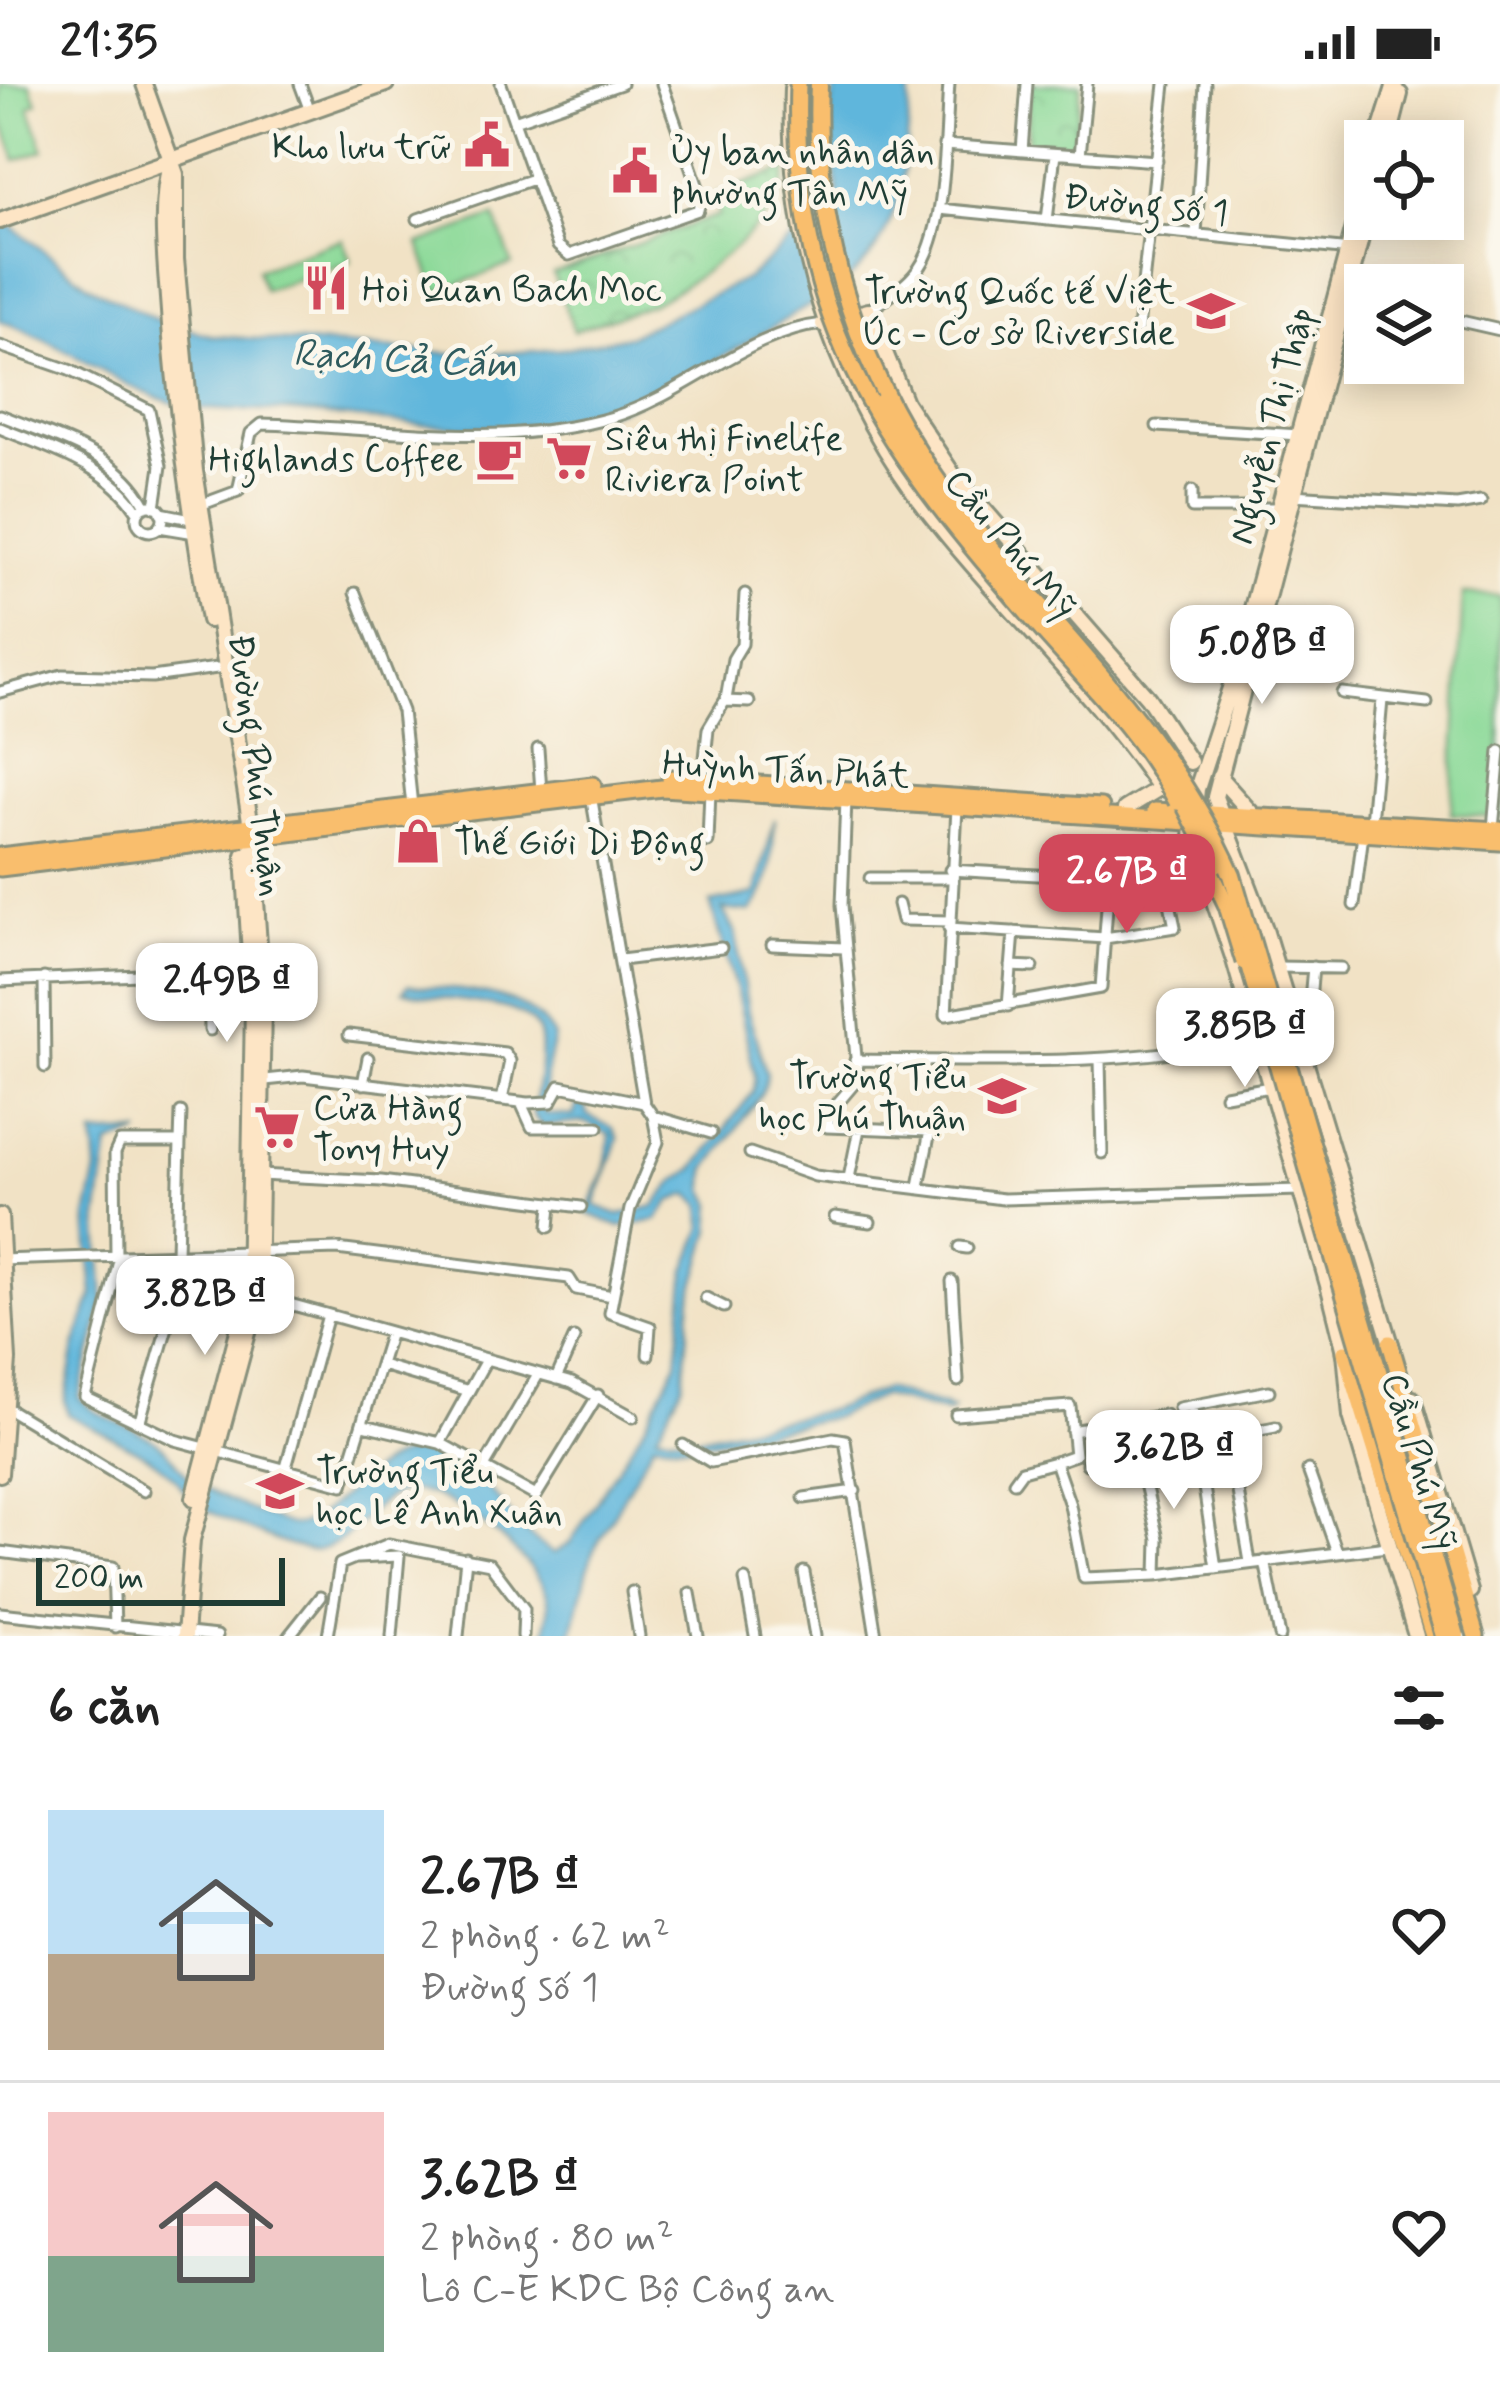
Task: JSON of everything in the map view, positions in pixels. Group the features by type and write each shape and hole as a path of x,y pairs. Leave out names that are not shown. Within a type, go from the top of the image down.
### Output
{"highway":[{"name":"Cầu Phú Mỹ","path":"808,84 809,164 824,261 844,329 876,403 941,503 1144,742 1194,820 1226,889 1438,1636"},
{"name":"Cầu Phú Mỹ","path":"822,84 822,178 836,267 889,403 953,502 1156,740 1201,807 1232,874 1458,1636"}],"main road":[{"name":"Cầu Phú Mỹ","path":"795,84 803,199 819,281 878,423 928,497 1158,771 1227,906 1438,1636"},
{"name":"Huỳnh Tấn Phát","path":"0,868 415,812 706,784 1193,819 1492,834"},
{"name":"Huỳnh Tấn Phát","path":"415,812 541,791 584,793"},
{"name":"Huỳnh Tấn Phát","path":"823,792 846,799 957,802"},
{"name":"Huỳnh Tấn Phát","path":"1125,814 1158,821 1193,819"},
{"name":"Huỳnh Tấn Phát","path":"0,856 247,833"},
{"name":"Cầu Phú Mỹ","path":"1390,1343 1480,1636"},
{"name":"Cầu Phú Mỹ","path":"1345,1352 1438,1636"}],"street":[{"path":"144,84 171,160"},
{"path":"301,84 310,111"},
{"path":"0,221 386,84"},
{"path":"501,84 558,246 569,255 698,210 701,196 662,84"},
{"path":"514,121 621,84"},
{"path":"795,84 796,211 818,325 886,450 946,534 1129,743 1160,789"},
{"path":"0,346 69,370 148,410 160,466 150,509 140,527 148,531 199,522 238,491 251,433 262,424 459,434 564,428 617,416 784,332 868,311 916,274 939,209 949,84"},
{"path":"1022,151 1027,84"},
{"path":"1080,155 1087,84"},
{"path":"1138,329 1165,84"},
{"path":"1196,235 1204,84"},
{"path":"1385,120 1397,84"},
{"path":"1391,120 1397,84"},
{"path":"944,145 1157,161"},
{"path":"1047,220 1055,154"},
{"name":"Đường Phú Thuận","path":"171,160 176,174 171,259 190,471 247,833 256,1081 253,1294 194,1514 181,1634"},
{"path":"418,219 533,179"},
{"name":"Đường số 1","path":"939,209 1353,250"},
{"name":"Nguyễn Thị Thập","path":"1220,820 1219,777 1230,708 1279,508 1355,240"},
{"name":"Nguyễn Thị Thập","path":"1353,250 1357,240"},
{"name":"Nguyễn Thị Thập","path":"1193,848 1193,819 1216,723 1230,708 1292,495 1341,291"},
{"path":"868,311 905,402 952,473 1148,698 1190,762"},
{"path":"1464,322 1500,330"},
{"path":"0,415 98,456 131,482 159,527"},
{"path":"1157,426 1192,433 1299,434"},
{"path":"0,428 84,463 150,509 199,522"},
{"path":"1192,491 1192,508 1279,508"},
{"path":"1292,495 1457,506 1481,501"},
{"name":"Đường Phú Thuận","path":"199,522 247,833"},
{"path":"355,592 402,711 415,812"},
{"path":"708,842 708,729 725,701 733,659 744,635 746,594"},
{"path":"0,692 62,675 152,677 218,668"},
{"path":"1342,693 1426,703"},
{"path":"1354,904 1382,700"},
{"path":"725,701 749,702"},
{"path":"1125,814 1190,762 1216,723"},
{"path":"538,749 541,791"},
{"path":"1492,834 1500,751"},
{"path":"1219,777 1251,821 1233,846"},
{"path":"584,793 621,960 644,1103 653,1116 658,1142 630,1209 611,1316 650,1327 648,1355"},
{"path":"846,799 844,948 855,1087 831,1111 827,1127 930,1131 919,1186"},
{"path":"957,802 946,1015 1101,988 1109,880"},
{"path":"1220,820 1276,967 1353,1229 1421,1421 1480,1636"},
{"path":"1158,821 1193,848 1257,1037 1345,1352 1351,1416 1416,1636"},
{"path":"870,878 950,874 1207,885"},
{"path":"898,904 902,920 1105,938 1175,927 1166,884"},
{"path":"1007,1006 1014,932"},
{"path":"772,945 844,948"},
{"path":"621,960 722,948"},
{"path":"1011,966 1033,967"},
{"path":"1276,967 1341,968"},
{"path":"1308,1022 1313,967"},
{"path":"0,981 209,972 210,1030"},
{"path":"44,978 45,1067"},
{"path":"349,1035 506,1053 510,1061 502,1100"},
{"path":"855,1060 1100,1060 1187,1053 1257,1037"},
{"path":"363,1084 368,1058"},
{"path":"1100,1060 1102,1153"},
{"path":"256,1081 303,1076 525,1103 546,1103 560,1086 644,1103"},
{"path":"1225,1095 1270,1087"},
{"path":"525,1103 532,1126 598,1127"},
{"path":"177,1253 181,1112"},
{"path":"653,1116 711,1133"},
{"path":"849,1178 859,1129"},
{"path":"180,1142 120,1142 116,1147 117,1257 85,1397 211,1450 344,1485 390,1332"},
{"path":"750,1153 815,1176 1038,1199 1301,1190"},
{"path":"253,1175 381,1181 581,1207"},
{"path":"549,1227 551,1205"},
{"path":"0,1216 7,1408 0,1474"},
{"path":"835,1216 870,1222"},
{"path":"1316,1241 1353,1229"},
{"path":"3,1260 254,1248 377,1252 569,1278 574,1288 612,1296"},
{"path":"117,1257 556,1379 598,1395 633,1417"},
{"path":"140,1420 182,1276"},
{"path":"952,1281 958,1381"},
{"path":"706,1298 724,1307"},
{"path":"285,1471 328,1315"},
{"path":"556,1379 574,1339"},
{"path":"440,1443 486,1360"},
{"path":"381,1365 469,1391"},
{"path":"484,1467 538,1375"},
{"path":"1179,1408 1269,1391"},
{"path":"364,1425 440,1443 536,1496 598,1395"},
{"path":"956,1415 1070,1406 1075,1455 1022,1471 1014,1482"},
{"path":"1192,1406 1216,1568"},
{"path":"7,1408 144,1491"},
{"path":"1072,1431 1165,1415"},
{"path":"1087,1464 1275,1427"},
{"path":"683,1445 704,1459 721,1461 841,1438 855,1491 876,1636"},
{"path":"1138,1454 1158,1539 1157,1575"},
{"path":"1055,1462 1070,1505 1084,1577 1157,1575 1387,1547"},
{"path":"1233,1462 1250,1562"},
{"path":"1308,1470 1336,1550"},
{"path":"804,1498 855,1491"},
{"path":"0,1552 113,1567 115,1628"},
{"path":"392,1636 404,1554"},
{"path":"328,1636 340,1564 404,1554 490,1564 524,1609 523,1636"},
{"path":"458,1636 466,1558"},
{"path":"1265,1561 1280,1636"},
{"path":"804,1572 814,1636"},
{"path":"746,1580 755,1636"},
{"path":"632,1592 639,1636"},
{"path":"690,1593 698,1636"},
{"path":"289,1636 320,1597"},
{"path":"0,1612 217,1636"}],"green space":[{"path":"0,84 30,84 37,103 29,107 44,150 16,160 0,115"},
{"path":"1030,84 1081,84 1073,149 1027,146"},
{"path":"786,169 783,186 762,221 711,267 654,302 574,331 553,274 719,215 713,195"},
{"path":"495,216 512,264 436,292 419,244"},
{"path":"342,239 351,262 264,290 257,270"},
{"path":"1463,594 1500,596 1500,817 1451,814"}],"water":[{"name":"Rạch Cả Cấm","path":"836,84 910,84 902,179 878,246 853,275 817,301 675,383 603,414 544,425 473,427 198,408 148,394 0,321 0,217 89,286 163,323 214,336 476,355 563,349 629,336 749,277 838,198 830,112"},
{"path":"775,819 770,868 758,902 750,912 722,909 735,931 748,1012 767,1075 762,1093 706,1170 705,1189 713,1204 711,1230 691,1298 683,1383 657,1434 694,1438 829,1410 885,1389 953,1409 948,1413 882,1396 834,1417 759,1433 686,1445 654,1442 592,1553 571,1636 545,1636 548,1599 542,1583 490,1529 446,1501 425,1493 395,1494 342,1539 317,1550 306,1549 254,1532 190,1501 153,1460 68,1414 65,1402 75,1347 93,1294 87,1217 97,1171 94,1135 141,1133 109,1145 98,1217 104,1301 79,1398 158,1443 202,1486 288,1524 310,1520 377,1468 416,1452 438,1454 472,1472 524,1529 554,1553 570,1543 646,1423 677,1362 686,1270 703,1227 702,1205 689,1194 671,1201 657,1220 620,1227 587,1213 606,1167 610,1135 584,1122 542,1126 533,1115 541,1047 533,1024 503,1007 403,991 408,985 489,994 526,1008 541,1020 554,1037 545,1077 545,1114 573,1116 579,1099 583,1100 587,1115 613,1128 618,1139 595,1205 618,1215 655,1206 675,1181 694,1169 753,1092 755,1076 737,993 710,903 755,894"}],"place":[{"name":"Kho lưu trữ","path":"487,145"},
{"name":"Ủy ban nhân dân phường Tân Mỹ","path":"635,171"},
{"name":"Hoi Quan Bach Moc","path":"326,288"},
{"name":"Trường Quốc tế Việt Úc - Cơ sở Riverside","path":"1211,311"},
{"name":"Highlands Coffee","path":"499,458"},
{"name":"Siêu thị Finelife Riviera Point","path":"569,458"},
{"name":"Thế Giới Di Động","path":"418,841"},
{"name":"Trường Tiểu học Phú Thuận","path":"1002,1096"},
{"name":"Cửa Hàng Tony Huy","path":"277,1127"},
{"name":"Trường Tiểu học Lê Anh Xuân","path":"280,1491"}]}
